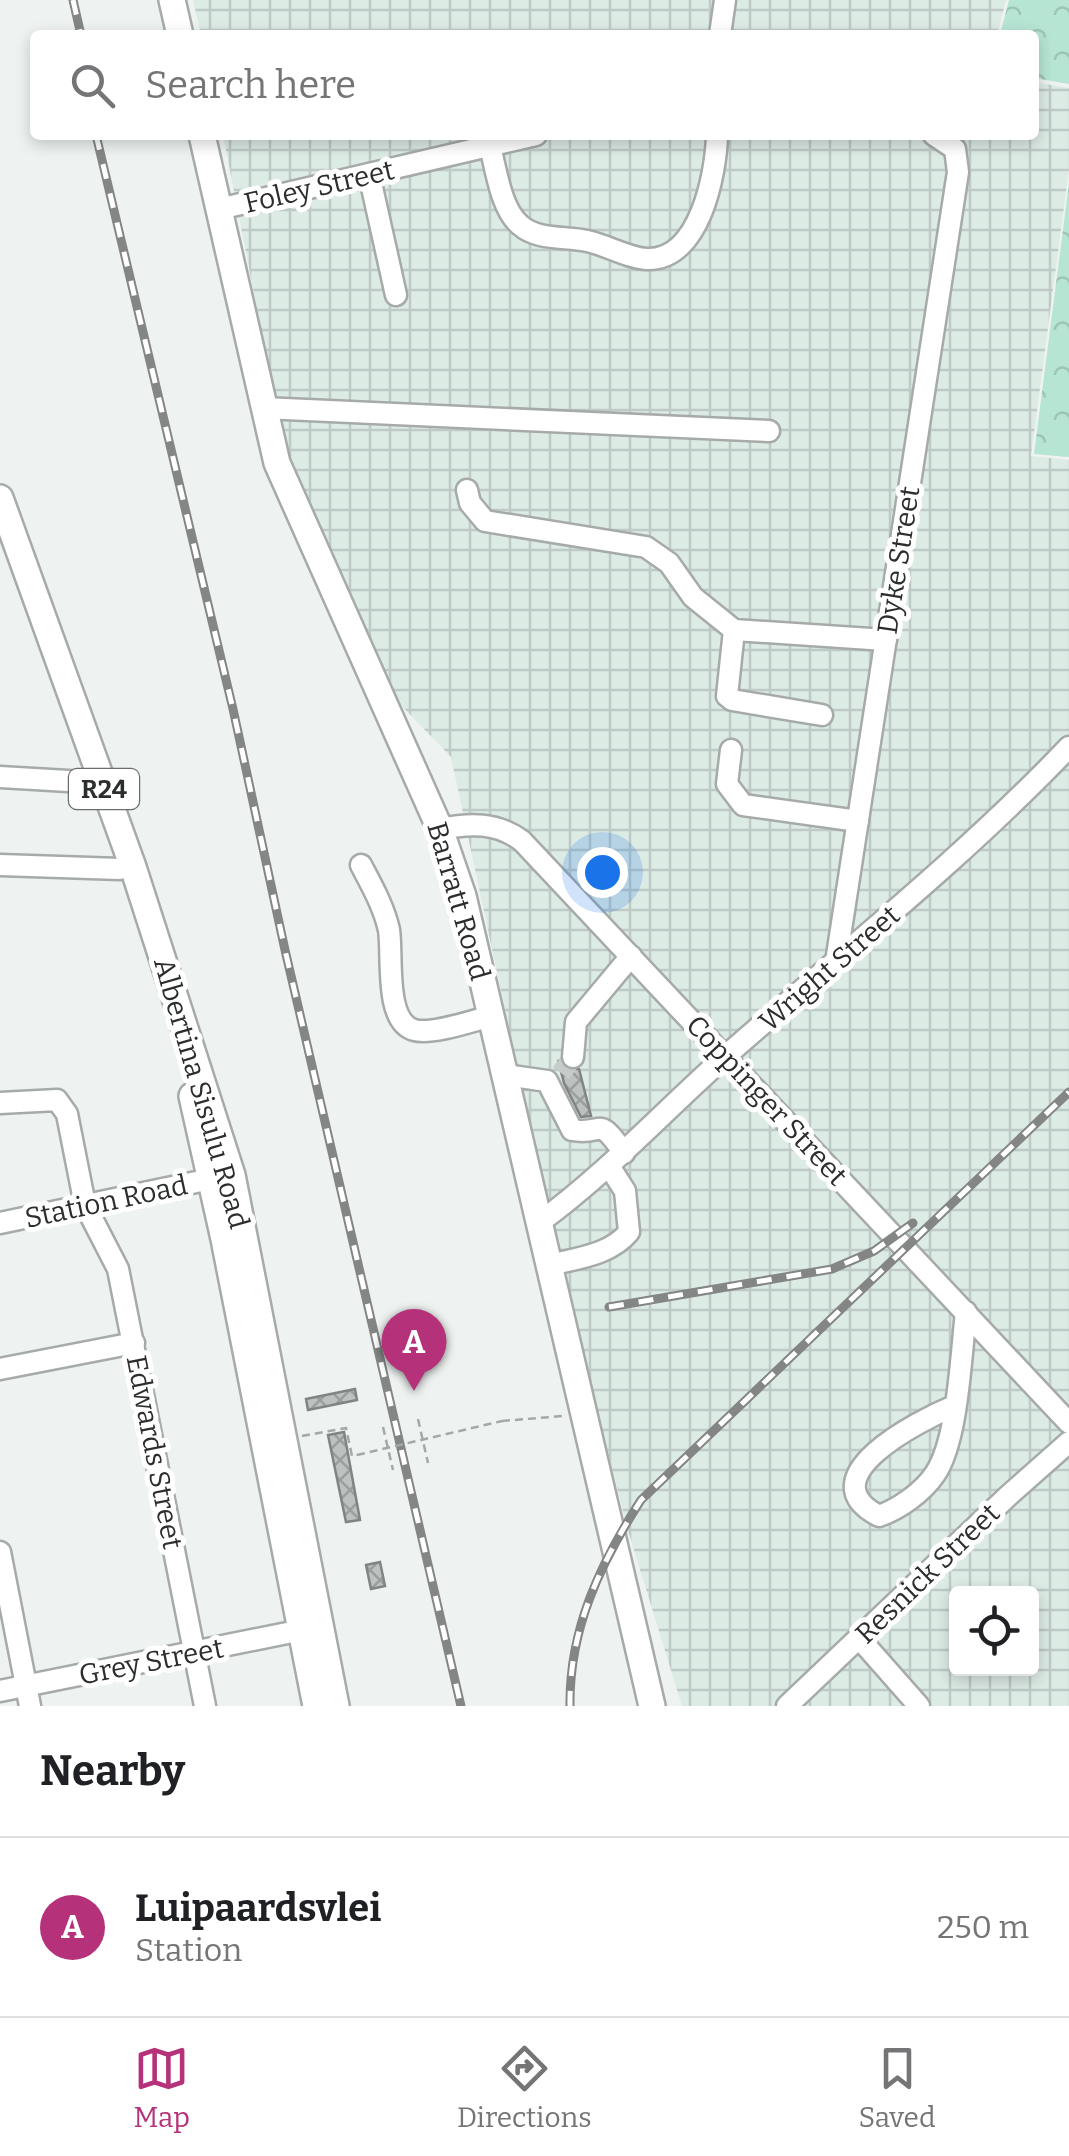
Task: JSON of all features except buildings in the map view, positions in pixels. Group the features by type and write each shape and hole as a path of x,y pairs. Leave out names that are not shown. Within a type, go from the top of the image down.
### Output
{"main road":[{"path":"172,0 179,30"},
{"name":"Barratt Road","path":"203,140 264,408 286,485 440,829 463,896 653,1700"},
{"name":"Albertina Sisulu Road","path":"0,498 222,1177"},
{"name":"Albertina Sisulu Road","path":"0,533 139,885 222,1177 275,1426 312,1628 336,1706"},
{"name":"Albertina Sisulu Road","path":"312,1628 316,1706"}],"street":[{"path":"721,30 725,0"},
{"name":"Foley Street","path":"219,208 515,140"},
{"path":"490,146 508,208 519,225 536,234 583,240 646,258 669,252 686,240 702,213 717,160 718,140"},
{"name":"Dyke Street","path":"836,962 958,172 955,149 942,140"},
{"path":"369,174 396,295"},
{"path":"264,408 769,432"},
{"path":"467,490 470,503 485,521 646,547 669,562 693,597 734,630 886,640"},
{"path":"734,630 727,696 822,715"},
{"name":"Wright Street","path":"540,1222 616,1160 726,1056 951,861 1069,748"},
{"path":"731,750 727,784 743,805 858,821"},
{"path":"0,777 96,784"},
{"name":"Coppinger Street","path":"440,829 481,824 515,836 1069,1423"},
{"path":"0,865 120,868"},
{"path":"362,865 388,929 396,1013 404,1025 422,1031 491,1016"},
{"path":"550,1264 608,1250 629,1232 625,1191 604,1129 572,1130 562,1072 576,1022 630,956"},
{"path":"506,1075 541,1079 562,1072"},
{"name":"Edwards Street","path":"0,1104 51,1099 63,1104 85,1205 118,1269 206,1706"},
{"name":"Station Road","path":"0,1222 222,1177"},
{"path":"954,1406 889,1440 858,1472 853,1484 855,1497 866,1510 879,1516 888,1513 935,1474 950,1434 954,1406 966,1312"},
{"path":"0,1369 134,1343"},
{"name":"Resnick Street","path":"787,1706 1069,1442"},
{"path":"0,1552 28,1696"},
{"name":"Grey Street","path":"0,1691 28,1696 195,1652 312,1628"},
{"path":"858,1638 919,1706"}],"path":[{"path":"275,1426 346,1428 352,1456 502,1421 585,1414"},
{"path":"418,1419 428,1463"},
{"path":"383,1426 393,1470"}],"shaded area":[{"path":"193,0 1006,0 998,30 200,30"},
{"path":"1039,83 1069,88 1069,169 1031,456 1069,460 1069,1706 682,1706 626,1524 549,1216 451,757 395,699 284,447 224,140 1039,140"}],"green space":[{"path":"1009,0 1069,0 1069,84 1039,79 1039,30 1001,30"},
{"path":"1069,183 1069,457 1034,454"}],"tunnel":[{"path":"561,1073 573,1057"}],"railway":[{"path":"73,0 80,30"},
{"path":"97,140 233,709 285,950 461,1706"},
{"path":"570,1706 581,1624 612,1548 641,1500 1069,1092"},
{"path":"609,1307 832,1269 874,1251 913,1223"}],"place":[{"name":"Luipaardsvlei","path":"414,1391"}]}
